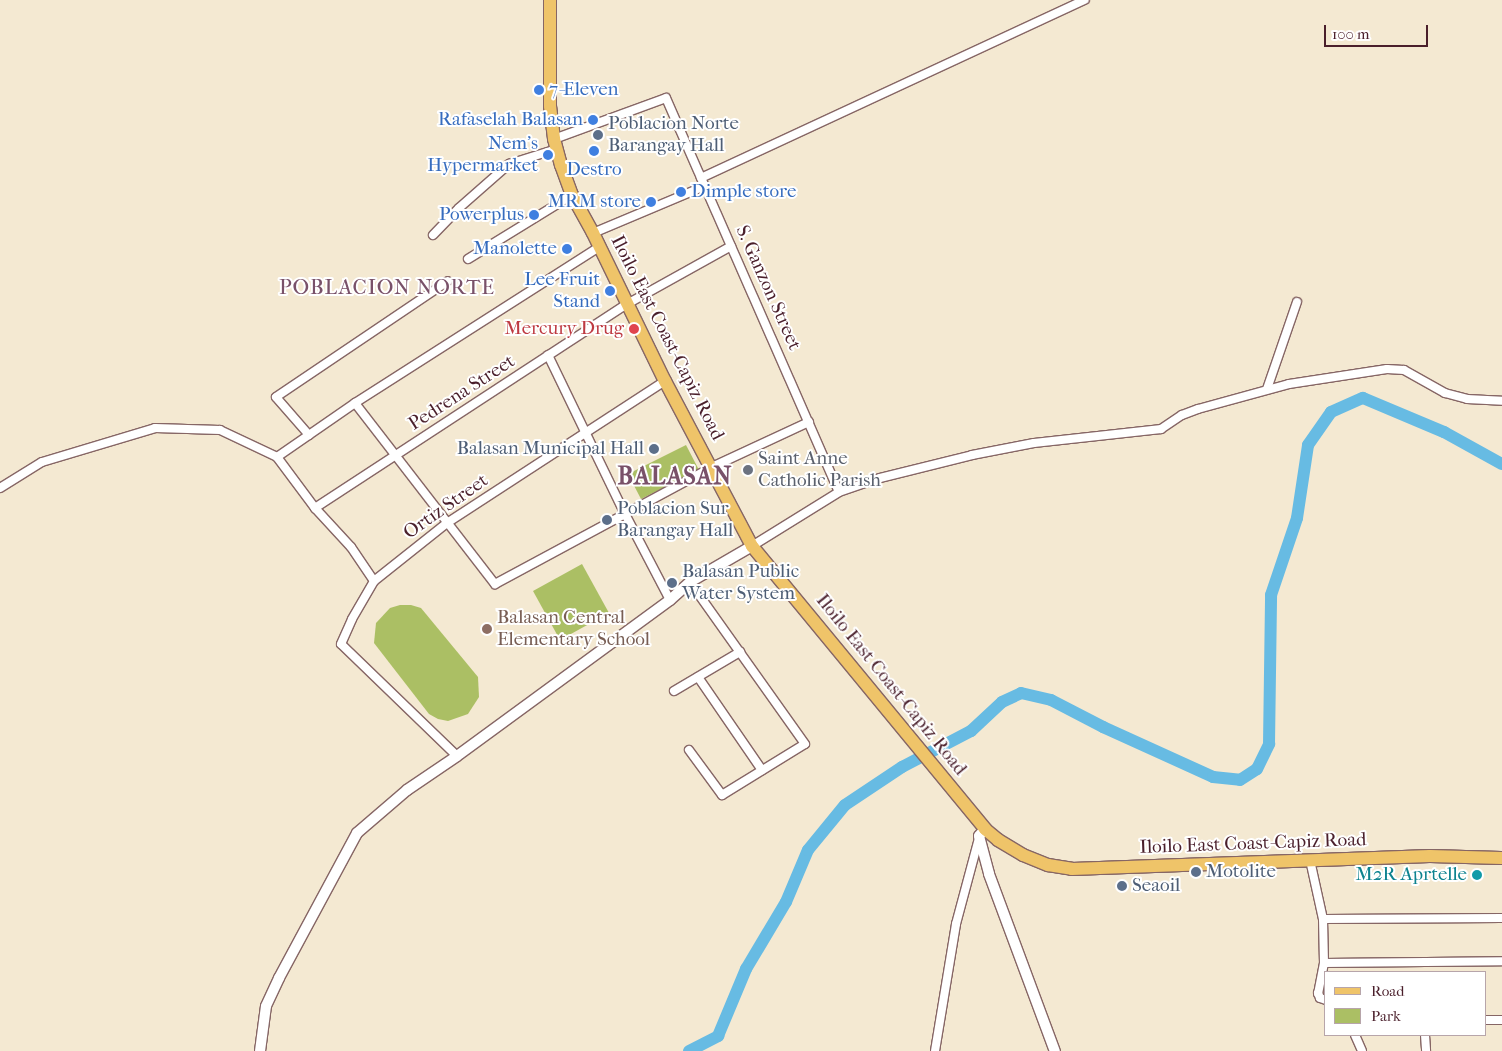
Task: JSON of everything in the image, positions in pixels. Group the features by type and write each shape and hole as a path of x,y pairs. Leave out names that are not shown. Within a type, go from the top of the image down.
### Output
{"main road":[{"name":"Iloilo East Coast-Capiz Road","path":"550,0 550,106 555,144 572,195 665,381 752,546 914,742 982,832 1023,855 1048,865 1072,870 1430,856 1502,858"}],"street":[{"path":"592,233 1085,0"},
{"name":"S. Ganzon Street","path":"555,144 666,98 838,492"},
{"path":"433,235 509,164 555,144"},
{"path":"468,259 572,195"},
{"name":"Pedrena Street","path":"315,508 627,304 732,246"},
{"path":"277,457 355,403 599,247"},
{"path":"309,435 276,397 448,281"},
{"path":"1267,389 1297,302"},
{"path":"548,356 625,514 670,600"},
{"path":"260,1051 266,1006 357,833 407,790 457,756 670,600 690,582 838,492 880,478 972,455 1034,443 1161,429 1182,415 1267,389 1387,369 1404,370 1445,393 1466,399 1502,401"},
{"name":"Ortiz Street","path":"374,581 447,523 665,381"},
{"path":"355,403 495,584 712,467 809,422"},
{"path":"0,488 42,462 155,428 220,430 277,457 315,508 351,547 374,581 342,644 457,756"},
{"path":"689,750 722,795 805,744 690,582"},
{"path":"674,691 740,652"},
{"path":"698,677 762,770"},
{"path":"935,1051 956,924 982,832"},
{"path":"982,832 989,874 1055,1051"},
{"path":"1310,860 1323,920 1324,963 1318,993 1320,998 1324,999"},
{"path":"1323,920 1502,918"},
{"path":"1324,963 1502,961"},
{"path":"1487,1020 1502,1020"},
{"path":"1355,1036 1362,1051"},
{"path":"1425,1036 1426,1051"}],"green space":[{"path":"686,445 699,470 641,499 628,474"},
{"path":"582,564 609,613 560,640 533,591"},
{"path":"400,605 411,605 421,608 478,677 479,697 468,714 448,721 438,719 429,714 374,643 376,623 390,608"}],"waterway":[{"path":"689,1051 718,1036 746,969 786,902 808,850 845,805 902,767 971,731 1002,702 1021,693 1051,700 1103,727 1213,777 1240,780 1257,769 1269,744 1271,595 1297,518 1308,445 1331,412 1363,398 1444,432 1502,464"}],"place":[{"name":"7-Eleven","path":"539,90"},
{"name":"Rafaselah Balasan","path":"593,120"},
{"name":"Poblacion Norte Barangay Hall","path":"598,135"},
{"name":"Destro","path":"594,151"},
{"name":"Nem's Hypermarket","path":"548,155"},
{"name":"Dimple store","path":"681,192"},
{"name":"MRM store","path":"651,202"},
{"name":"Powerplus","path":"534,215"},
{"name":"Manolette","path":"567,249"},
{"name":"Lee Fruit Stand","path":"610,291"},
{"name":"Mercury Drug","path":"634,329"},
{"name":"Balasan Municipal Hall","path":"654,449"},
{"name":"Saint Anne Catholic Parish","path":"748,470"},
{"name":"Poblacion Sur Barangay Hall","path":"607,520"},
{"name":"Balasan Public Water System","path":"672,583"},
{"name":"Balasan Central Elementary School","path":"487,629"},
{"name":"Motolite","path":"1196,872"},
{"name":"M2R Aprtelle","path":"1477,875"},
{"name":"Seaoil","path":"1122,886"}],"district":[{"name":"POBLACION NORTE","path":"387,287"},
{"name":"BALASAN","path":"675,477"}]}
